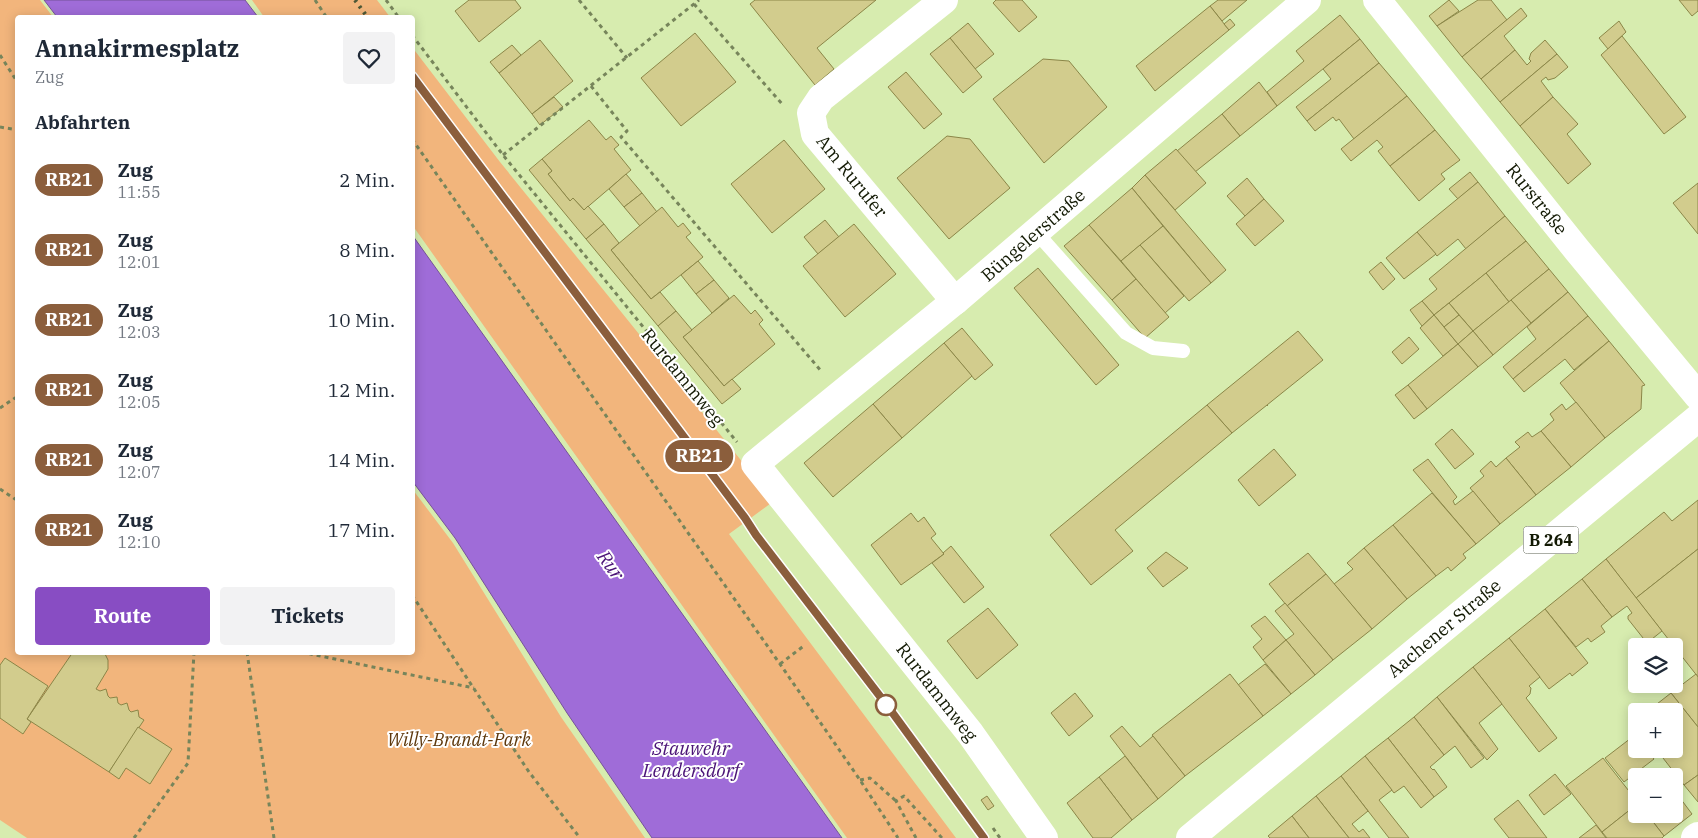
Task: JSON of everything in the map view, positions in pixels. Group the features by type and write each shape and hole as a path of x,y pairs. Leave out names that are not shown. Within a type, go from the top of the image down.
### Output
{"street":[{"name":"Am Rurufer","path":"944,0 821,98 811,114 815,134 955,301"},
{"name":"Büngelerstraße","path":"755,464 955,301 1307,0"},
{"name":"Rurstraße","path":"1377,0 1577,250 1698,396"},
{"name":"Aachener Straße","path":"1190,838 1698,418"},
{"name":"Rurdammweg","path":"755,464 970,733 1044,838"}],"lane":[{"path":"1036,232 1126,333 1153,348 1182,351"}],"path":[{"path":"315,0 325,15"},
{"path":"386,0 397,15"},
{"path":"578,0 626,58"},
{"path":"503,155 699,0"},
{"path":"694,4 788,110 815,134"},
{"name":"Rurdammweg","path":"415,39 503,155 755,464"},
{"path":"0,55 15,79"},
{"path":"591,86 627,131 621,137 841,393"},
{"path":"0,127 15,130"},
{"path":"415,143 780,664 898,838"},
{"path":"0,408 15,398"},
{"path":"0,489 15,499"},
{"path":"415,599 529,772 580,838"},
{"path":"780,664 805,645"},
{"path":"134,838 188,763 194,655"},
{"path":"247,655 274,838"},
{"path":"315,655 475,688"},
{"path":"860,780 870,778 896,801 916,838"},
{"path":"896,801 904,796 942,838"},
{"path":"993,828 1000,838"}],"green space":[{"name":"Willy-Brandt-Park","path":"0,0 40,0 51,15 15,15 15,655 415,655 415,493 453,543 561,717 645,838 27,838 0,820"},
{"path":"252,0 377,0 388,15 263,15"},
{"path":"415,51 500,162 774,501 729,534 956,838 847,838 415,229"}],"water":[{"path":"44,0 245,0 256,15 55,15"},
{"name":"Stauwehr Lendersdorf","path":"415,239 842,838 652,838 567,713 455,538 415,485"}],"building":[{"path":"469,0 515,0 521,8 479,42 455,11"},
{"path":"755,0 876,0 817,48 834,69 815,85 750,4"},
{"path":"996,0 1022,0 1037,17 1019,32 993,3"},
{"path":"1218,0 1247,0 1222,21 1210,6"},
{"path":"1449,0 1459,11 1437,26 1429,16"},
{"path":"1478,0 1491,0 1507,20 1462,57 1437,26"},
{"path":"1679,0 1698,0 1698,11 1692,16"},
{"path":"1210,6 1229,30 1155,91 1136,66"},
{"path":"1521,8 1527,16 1504,36 1515,50 1481,79 1462,57"},
{"path":"1340,15 1360,39 1277,106 1267,92 1304,61 1296,51"},
{"path":"1230,19 1235,25 1229,30 1224,24"},
{"path":"1619,21 1626,32 1608,49 1599,38"},
{"path":"968,23 994,54 975,69 950,38"},
{"path":"695,33 736,82 681,126 641,78"},
{"path":"1622,36 1686,117 1664,134 1601,55"},
{"path":"950,38 982,77 963,93 930,54"},
{"path":"1360,39 1379,63 1307,121 1296,107 1331,79 1323,69"},
{"path":"540,40 573,81 532,114 499,73"},
{"path":"1545,40 1557,54 1500,102 1481,79 1515,50 1527,65 1531,61 1529,59 1531,53"},
{"path":"512,45 521,55 499,73 490,62"},
{"path":"1557,54 1568,67 1555,78 1548,80 1546,77 1541,81 1553,97 1520,126 1500,102"},
{"path":"1043,59 1069,61 1107,107 1044,163 993,99"},
{"path":"1379,63 1407,96 1354,139 1339,119 1336,121 1333,117 1315,131 1307,121"},
{"path":"906,72 942,114 924,129 888,87"},
{"path":"1259,82 1277,106 1240,136 1222,114"},
{"path":"1407,96 1435,130 1390,166 1378,151 1383,147 1377,140 1351,161 1341,149"},
{"path":"554,97 563,107 540,125 532,114"},
{"path":"1553,97 1578,124 1567,134 1591,164 1568,184 1520,126"},
{"path":"1222,114 1240,136 1195,172 1177,151"},
{"path":"589,120 606,140 611,136 619,145 614,149 631,170 584,210 573,198 570,201 548,174 552,171 542,159"},
{"path":"1435,130 1460,160 1441,174 1445,179 1419,201 1390,166"},
{"path":"947,136 970,139 1010,188 949,239 897,178"},
{"path":"784,140 825,189 772,233 731,184"},
{"path":"1176,149 1206,183 1175,210 1145,175"},
{"path":"542,159 552,171 548,174 570,201 573,198 584,210 588,206 604,224 586,239 529,170"},
{"path":"1470,172 1478,182 1458,199 1449,189"},
{"path":"626,174 642,193 624,207 609,189"},
{"path":"1145,175 1226,270 1211,283 1132,188"},
{"path":"1247,178 1264,199 1245,216 1227,196"},
{"path":"1478,182 1505,216 1466,249 1458,239 1437,256 1417,232"},
{"path":"1698,183 1698,234 1673,203"},
{"path":"1132,188 1163,226 1121,261 1089,225"},
{"path":"642,193 657,212 640,226 624,207"},
{"path":"1264,199 1284,221 1255,246 1236,224"},
{"path":"662,207 678,227 683,223 691,233 686,237 703,257 651,299 611,250"},
{"path":"1505,216 1526,241 1434,315 1422,301 1437,289 1429,279"},
{"path":"825,220 839,237 818,254 804,237"},
{"path":"604,224 619,243 611,250 651,299 660,292 676,311 658,326 586,239"},
{"path":"854,224 896,274 845,317 803,266"},
{"path":"1089,225 1136,279 1112,300 1064,246"},
{"path":"1163,226 1211,283 1189,301 1140,245"},
{"path":"1417,232 1436,254 1404,279 1386,258"},
{"path":"1526,241 1549,269 1509,302 1486,273"},
{"path":"1140,245 1184,296 1165,313 1121,261"},
{"path":"698,261 714,280 696,294 681,275"},
{"path":"1381,262 1395,279 1383,290 1369,272"},
{"path":"1038,268 1119,365 1096,385 1014,288"},
{"path":"1549,269 1568,292 1531,323 1511,300"},
{"path":"1486,273 1509,302 1473,331 1449,303"},
{"path":"1136,279 1169,317 1145,338 1112,300"},
{"path":"714,280 729,298 712,313 696,294"},
{"path":"1568,292 1588,316 1513,379 1503,367 1536,339 1527,327"},
{"path":"734,295 751,314 755,310 763,320 759,324 775,344 724,386 683,337"},
{"path":"1511,300 1531,323 1493,355 1473,331"},
{"path":"1422,301 1434,315 1422,326 1410,310"},
{"path":"1449,303 1459,315 1444,327 1434,315"},
{"path":"676,311 692,330 683,337 724,386 732,379 741,389 722,404 658,326"},
{"path":"1434,315 1458,344 1443,356 1420,328"},
{"path":"1459,315 1473,331 1458,344 1444,327"},
{"path":"1588,316 1609,341 1574,370 1565,359 1524,392 1513,379"},
{"path":"962,328 993,365 975,380 944,343"},
{"path":"1298,331 1323,360 1232,433 1207,405"},
{"path":"1473,331 1493,355 1478,367 1458,344"},
{"path":"1409,337 1419,349 1402,364 1392,352"},
{"path":"1609,341 1645,385 1642,386 1641,409 1605,438 1560,383"},
{"path":"944,343 972,376 902,438 873,404"},
{"path":"1458,344 1478,367 1427,409 1408,385"},
{"path":"1408,385 1427,409 1414,419 1395,395"},
{"path":"1576,402 1605,438 1571,467 1541,431 1554,420 1550,414 1562,404 1566,410"},
{"path":"873,404 902,438 833,497 804,463"},
{"path":"1207,405 1232,433 1115,530 1133,551 1091,585 1050,535"},
{"path":"1452,429 1474,454 1455,469 1435,444"},
{"path":"1541,431 1571,467 1536,495 1506,458 1520,447 1515,442 1528,432 1532,437"},
{"path":"1274,449 1296,475 1259,506 1238,480"},
{"path":"1506,458 1536,495 1500,524 1470,488 1484,476 1480,471 1491,461 1496,467"},
{"path":"1428,459 1457,497 1453,501 1455,505 1473,491 1500,524 1476,544 1413,470"},
{"path":"1432,493 1476,544 1463,554 1466,558 1451,571 1448,567 1436,576 1393,525"},
{"path":"1698,500 1698,549 1636,598 1606,559 1664,512 1672,521"},
{"path":"911,513 918,522 924,517 936,534 931,538 944,554 901,585 871,545"},
{"path":"1393,525 1436,576 1407,599 1364,548"},
{"path":"951,546 984,587 964,603 932,563"},
{"path":"1364,548 1407,599 1372,629 1334,584 1353,569 1347,563"},
{"path":"1698,549 1698,677 1683,658 1683,638 1667,638 1636,598"},
{"path":"1166,552 1188,568 1163,587 1147,568"},
{"path":"1308,553 1326,574 1287,606 1269,584"},
{"path":"1606,559 1662,631 1653,638 1643,638 1628,619 1628,616 1632,613 1627,606 1612,617 1582,579"},
{"path":"1326,574 1372,629 1333,660 1287,606"},
{"path":"1582,579 1612,617 1601,626 1605,632 1591,642 1588,638 1576,647 1545,609"},
{"path":"1285,603 1333,660 1315,675 1286,640 1294,634 1275,611"},
{"path":"988,608 1018,645 977,679 947,641"},
{"path":"1545,609 1588,663 1572,676 1570,673 1549,689 1509,638"},
{"path":"1265,616 1286,640 1263,660 1253,647 1262,639 1251,626"},
{"path":"1509,638 1540,677 1529,686 1531,688 1530,694 1526,698 1557,738 1539,752 1473,667"},
{"path":"1286,640 1315,675 1291,694 1263,660"},
{"path":"71,655 106,655 108,660 108,669 96,689 100,691 106,689 110,698 117,697 118,703 121,705 127,703 131,712 138,710 139,717 144,720 109,772 27,719"},
{"path":"5,658 48,686 27,719 31,722 23,734 0,718 0,665"},
{"path":"1265,664 1291,694 1263,716 1238,685"},
{"path":"1473,667 1502,704 1479,723 1498,749 1487,760 1437,697"},
{"path":"1230,674 1263,716 1185,776 1152,735"},
{"path":"1696,674 1698,677 1698,727 1683,708 1683,703 1679,703 1671,693 1683,693 1683,684"},
{"path":"1075,693 1093,716 1069,736 1051,713"},
{"path":"1671,693 1679,703 1658,703"},
{"path":"1437,697 1484,758 1471,768 1455,746 1444,755 1414,717"},
{"path":"1683,708 1698,727 1698,775 1684,785 1683,768 1671,768 1663,758 1683,758"},
{"path":"1414,717 1444,755 1430,767 1434,769 1447,787 1434,797 1388,738"},
{"path":"1122,726 1140,747 1153,736 1185,776 1158,799 1110,736"},
{"path":"138,727 172,749 150,784 126,768 119,779 109,772"},
{"path":"1388,738 1434,797 1421,808 1404,786 1394,793 1365,756"},
{"path":"1628,740 1628,758 1654,759 1642,768 1628,768 1628,779 1624,782 1605,758"},
{"path":"1125,756 1158,799 1132,820 1099,777"},
{"path":"1365,756 1392,790 1379,800 1409,838 1389,838 1341,776"},
{"path":"1603,758 1628,790 1628,811 1602,832 1566,786"},
{"path":"1555,774 1571,794 1544,815 1529,795"},
{"path":"1698,775 1698,802 1684,785"},
{"path":"1341,776 1368,811 1352,824 1359,832 1363,829 1370,838 1349,838 1316,796"},
{"path":"1099,777 1132,820 1111,838 1093,838 1067,803"},
{"path":"987,796 994,806 988,810 981,800"},
{"path":"1316,796 1349,838 1309,838 1292,816"},
{"path":"1518,800 1547,838 1509,838 1494,819"},
{"path":"1683,802 1692,814 1683,821"},
{"path":"1628,811 1628,823 1654,823 1664,836 1662,838 1607,838 1602,832"},
{"path":"1292,816 1309,838 1270,838 1268,836"},
{"path":"1654,823 1681,823 1664,836"},
{"path":"1596,825 1606,838 1579,838"}],"railway":[{"path":"355,0 366,15"},
{"path":"415,80 745,517 756,535 889,708 984,838"}],"train":[{"name":"RB21","path":"415,80 756,535 889,708 984,838"}],"water label":[{"name":"Rur","path":"611,565"}]}
